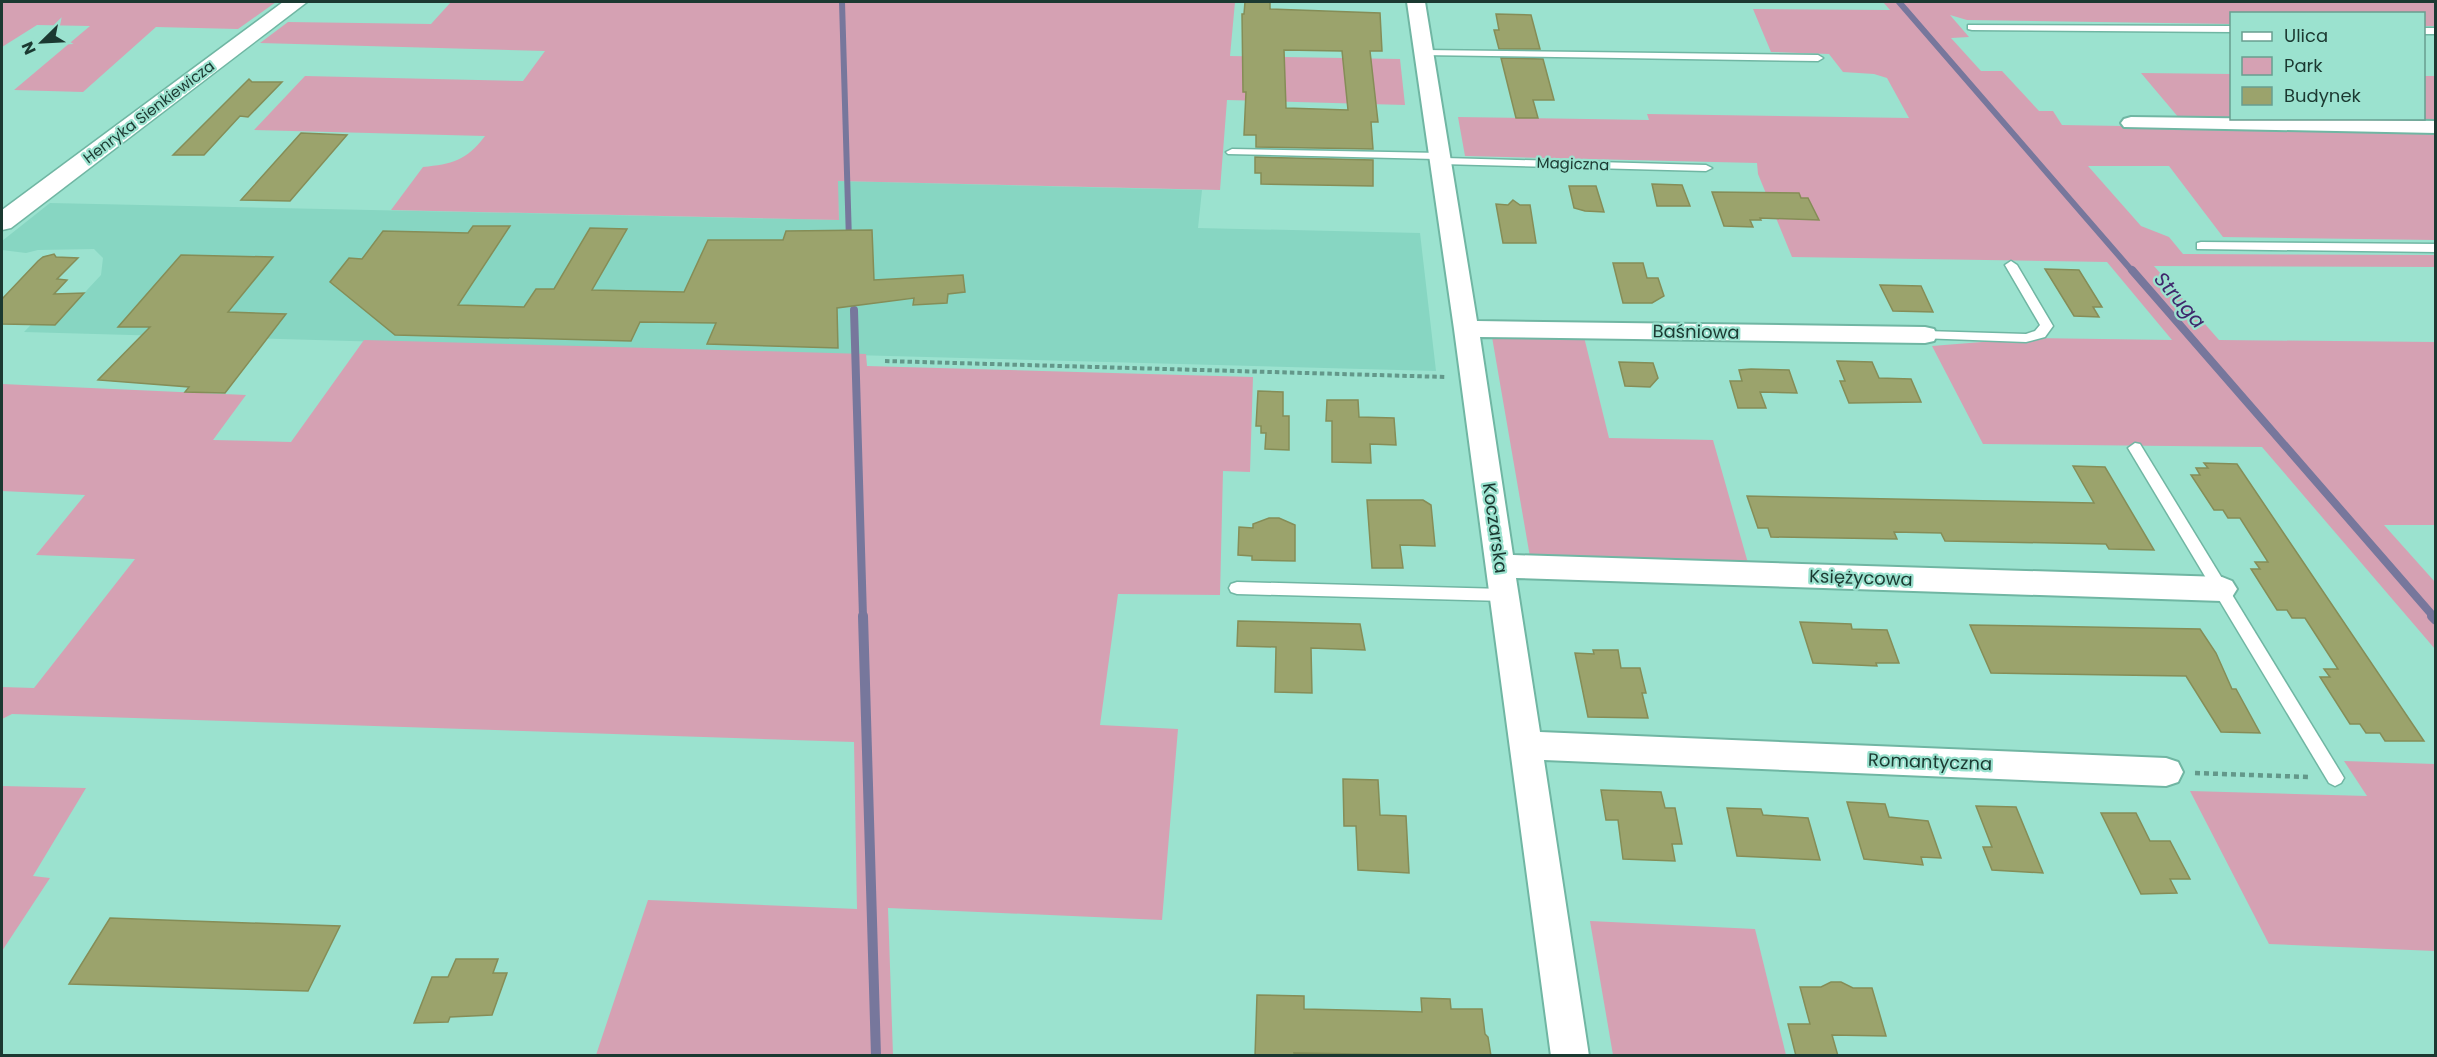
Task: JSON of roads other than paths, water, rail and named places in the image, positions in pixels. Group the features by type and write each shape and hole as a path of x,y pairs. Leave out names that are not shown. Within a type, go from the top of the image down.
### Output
{"street":[{"name":"Henryka Sienkiewicza","path":"2,222 296,2"},
{"name":"Koczarska","path":"1416,2 1466,329 1570,1056"},
{"path":"2131,123 2436,127"},
{"name":"Baśniowa","path":"1466,329 1926,335"},
{"name":"Księżycowa","path":"1500,566 2222,589"},
{"name":"Romantyczna","path":"1525,745 2166,772"}],"lane":[{"path":"1972,27 2230,29"},
{"path":"1425,53 1818,58"},
{"name":"Magiczna","path":"1232,152 1706,168"},
{"path":"2201,246 2436,248"},
{"path":"1926,335 2026,338 2040,334 2047,326 2011,265"},
{"path":"2135,448 2336,778"},
{"path":"1237,588 1504,595"}],"waterway":[{"path":"842,2 849,241"},
{"name":"Struga","path":"1899,2 2133,272"},
{"name":"Struga","path":"2132,270 2434,617"},
{"path":"854,310 863,617"},
{"path":"863,616 876,1056"},
{"name":"Struga","path":"2432,616 2436,620"}]}
